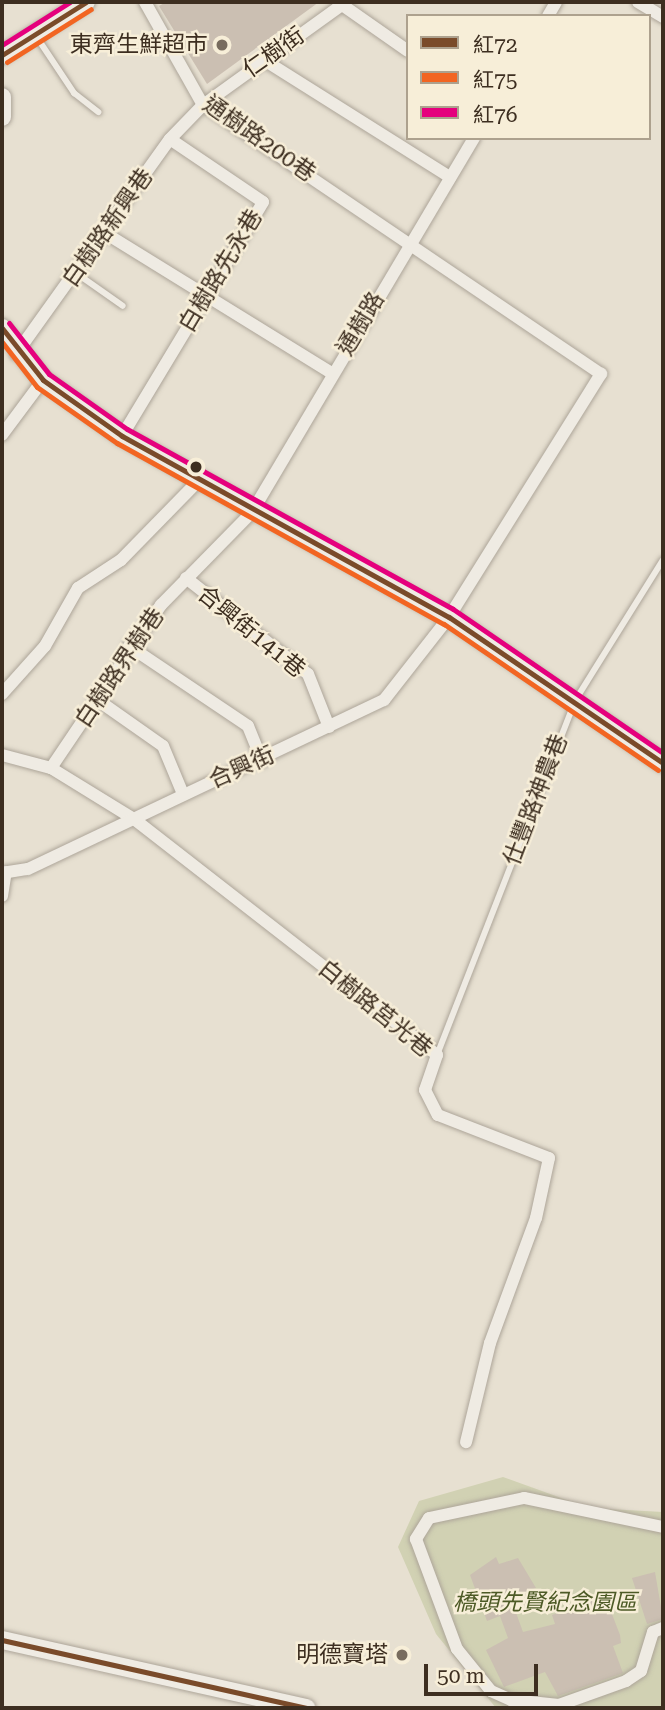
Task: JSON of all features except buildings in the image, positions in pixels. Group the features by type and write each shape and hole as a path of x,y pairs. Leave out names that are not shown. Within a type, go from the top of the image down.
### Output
{"street":[{"path":"2,55 86,2"},
{"name":"通樹路200巷","path":"145,2 203,105 411,242 601,374 449,617"},
{"path":"638,2 663,17"},
{"path":"341,3 406,50"},
{"name":"仁樹街","path":"203,105 341,3"},
{"path":"264,60 450,177"},
{"path":"2,97 2,117"},
{"name":"白樹路新興巷","path":"16,354 170,139 203,105"},
{"name":"白樹路先永巷","path":"122,436 262,202 170,139"},
{"name":"通樹路","path":"252,512 332,373 473,140"},
{"path":"105,233 332,373"},
{"path":"2,328 16,354 43,380 122,436 197,482 449,617 576,699 663,763"},
{"path":"2,435 43,380"},
{"path":"2,694 45,646 78,588 121,560 197,482"},
{"name":"白樹路界樹巷","path":"51,768 99,701 130,646 186,578 252,512"},
{"name":"合興街141巷","path":"186,578 308,674 329,727"},
{"name":"合興街","path":"4,872 29,869 183,794 262,761 384,700 449,617"},
{"path":"130,646 248,726 262,761"},
{"path":"99,701 163,746 183,794"},
{"name":"白樹路莒光巷","path":"2,755 51,768 134,819 437,1055 425,1090 438,1115 537,1150 552,1165 490,1343 466,1442"},
{"path":"2,896 4,872"},
{"path":"663,1527 524,1498 429,1518 416,1539 457,1649 491,1691 511,1700 559,1704 626,1681 641,1671 653,1632 663,1628"},
{"path":"2,1640 307,1708"}],"lane":[{"path":"35,34 74,93 98,112"},
{"path":"76,273 122,306"},
{"name":"仕豐路神農巷","path":"437,1055 576,699 663,560"}],"green space":[{"name":"橋頭先賢紀念園區","path":"503,1477 589,1508 663,1512 663,1708 496,1708 436,1634 398,1547 419,1501"}],"transit line":[{"name":"紅76","path":"2,45 70,2"},
{"name":"紅72","path":"2,55 86,2"},
{"name":"紅75","path":"7,62 91,9"},
{"name":"紅76","path":"9,323 49,374 127,429 453,609 663,753"},
{"name":"紅72","path":"2,328 43,380 122,436 449,617 663,763"},
{"name":"紅75","path":"2,342 37,387 117,443 444,624 658,770"},
{"name":"紅72","path":"2,1640 307,1708"}],"place":[{"name":"東齊生鮮超市","path":"222,45"},
{"name":"明德寶塔","path":"402,1655"}]}
